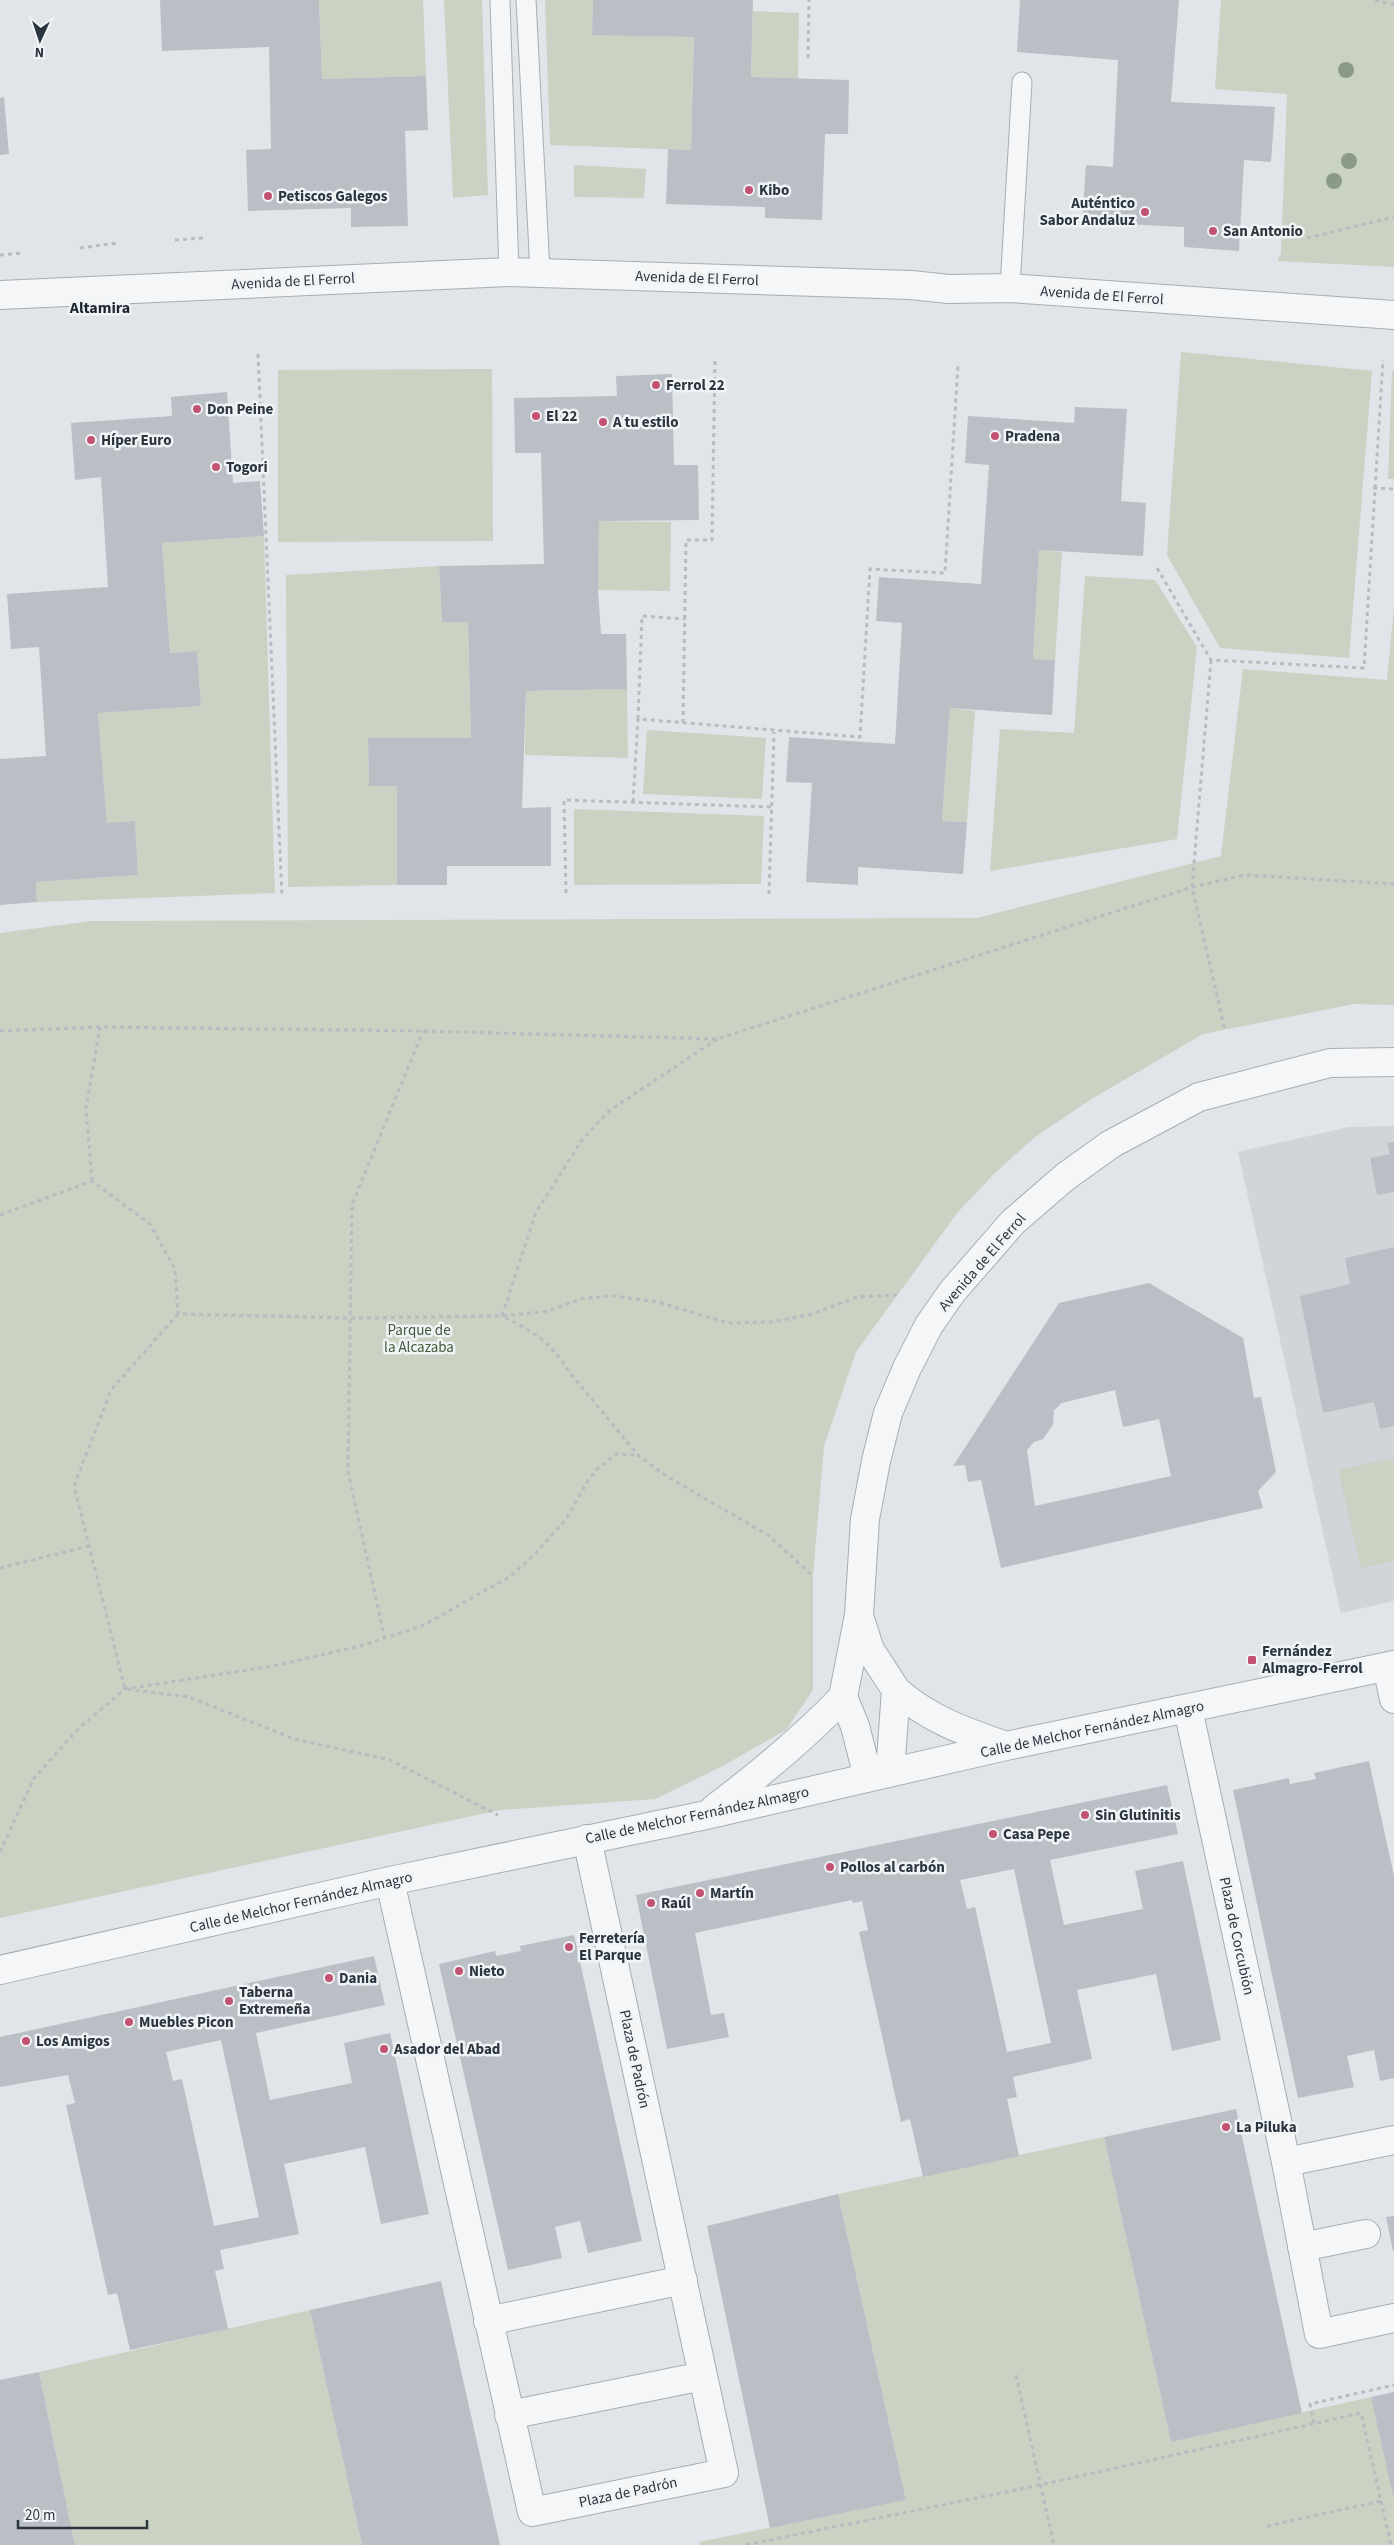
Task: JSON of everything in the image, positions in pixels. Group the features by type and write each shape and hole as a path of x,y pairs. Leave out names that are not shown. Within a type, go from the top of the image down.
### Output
{"street":[{"name":"Avenida de El Ferrol","path":"0,295 540,272 911,285 949,289 1010,288 1394,315"},
{"name":"Avenida de El Ferrol","path":"844,1697 859,1615 865,1519 876,1461 888,1413 907,1368 929,1325 952,1292 1013,1222 1065,1177 1111,1144 1199,1097 1330,1063 1394,1062"},
{"name":"Avenida de El Ferrol","path":"859,1615 870,1650 896,1690 908,1701 946,1725 1006,1746"},
{"path":"1390,1666 1394,1698"},
{"name":"Calle de Melchor Fernández Almagro","path":"0,1970 390,1881 587,1838 706,1815 1006,1746 1390,1666"},
{"path":"879,1775 896,1690"},
{"path":"706,1815 767,1769 844,1697 855,1726 879,1775"},
{"name":"Plaza de Corcubión","path":"1188,1709 1286,2162 1320,2334 1394,2318"},
{"name":"Plaza de Padrón","path":"390,1881 532,2512 724,2473 587,1838"},
{"path":"1286,2162 1394,2140"},
{"path":"1302,2247 1366,2234"},
{"path":"488,2321 682,2280"},
{"path":"510,2415 703,2376"}],"lane":[{"path":"526,0 540,272"},
{"path":"500,1 509,272"},
{"path":"1010,288 1022,82"}],"path":[{"path":"808,58 809,0"},
{"path":"1375,0 1394,5"},
{"path":"1307,238 1394,217"},
{"path":"175,240 203,238"},
{"path":"80,248 117,243"},
{"path":"0,255 22,253"},
{"path":"258,354 282,897"},
{"path":"683,723 686,540 712,540 715,358"},
{"path":"1211,660 1364,668 1383,360"},
{"path":"638,719 774,732 860,737 870,569 945,573 958,365"},
{"path":"1374,488 1394,489"},
{"path":"1157,568 1211,660 1192,887 1225,1030"},
{"path":"634,802 642,616 685,618"},
{"path":"769,894 774,732"},
{"path":"566,893 564,800 772,808"},
{"path":"502,1316 536,1212 582,1140 608,1111 717,1039 1192,887 1245,874 1394,884"},
{"path":"0,1031 100,1027 423,1031 717,1039"},
{"path":"100,1027 86,1108 92,1181 150,1224 175,1269 178,1314 111,1390 74,1486 125,1690"},
{"path":"385,1639 348,1472 352,1205 423,1031"},
{"path":"0,1215 92,1181"},
{"path":"178,1314 351,1318 502,1316 549,1312 583,1298 614,1296 658,1302 728,1323 772,1322 812,1314 857,1298 897,1295"},
{"path":"502,1316 535,1332 561,1359 570,1373 638,1455 666,1476 768,1535 812,1576"},
{"path":"0,1852 34,1778 80,1727 125,1690 273,1666 385,1639 422,1626 511,1576 534,1555 566,1519 589,1478 597,1469 617,1454 638,1455"},
{"path":"0,1568 89,1546"},
{"path":"125,1690 189,1697 294,1739 390,1760 498,1815"},
{"path":"1016,2374 1054,2545"},
{"path":"1314,2423 1310,2404 1394,2385"},
{"path":"746,2545 1040,2485 1361,2413 1391,2545"},
{"path":"1263,2527 1381,2501"}],"shaded area":[{"path":"1394,1126 1394,1601 1341,1613 1238,1152 1349,1127"}],"green space":[{"path":"319,0 423,0 426,76 322,79"},
{"path":"444,0 482,0 488,195 453,198"},
{"path":"545,0 593,0 592,34 694,37 691,150 550,145"},
{"path":"1221,0 1394,0 1394,267 1277,261 1281,254 1287,94 1215,89"},
{"path":"753,11 799,13 798,79 751,77"},
{"path":"574,165 646,169 644,198 574,197"},
{"path":"1181,352 1372,371 1349,658 1220,648 1167,555"},
{"path":"492,369 493,541 278,542 278,370"},
{"path":"1392,371 1394,371 1394,479 1388,479"},
{"path":"599,521 671,522 670,591 598,590"},
{"path":"264,536 275,893 37,902 36,882 138,875 135,822 107,823 98,713 201,706 197,651 170,653 162,543"},
{"path":"1039,550 1062,552 1055,660 1033,659"},
{"path":"439,566 442,622 468,622 471,738 368,738 369,786 397,786 397,885 288,887 286,575"},
{"path":"1085,576 1155,580 1197,647 1177,839 990,871 1000,729 1074,733"},
{"name":"Parque de la Alcazaba","path":"1394,606 1394,1005 1354,1004 1203,1034 1090,1100 1035,1137 994,1174 958,1212 856,1352 824,1446 813,1576 813,1690 786,1730 721,1767 655,1799 500,1810 0,1918 0,933 92,921 977,918 1221,856 1243,669 1387,680"},
{"path":"627,689 628,758 525,755 526,691"},
{"path":"950,708 975,711 967,822 942,821"},
{"path":"647,730 766,738 762,799 643,794"},
{"path":"574,809 764,816 761,884 574,885"},
{"path":"1394,1458 1394,1561 1361,1568 1338,1470"},
{"path":"1104,2137 1171,2442 1371,2397 1394,2499 1394,2545 700,2545 699,2542 906,2500 838,2194"},
{"path":"310,2310 362,2545 75,2545 39,2372"}],"building":[{"path":"160,0 319,0 322,79 426,76 428,130 405,131 408,226 351,227 351,208 248,211 246,150 271,149 269,47 162,51"},
{"path":"593,0 753,0 751,77 849,80 848,134 825,134 822,220 765,218 765,207 666,204 668,149 691,150 694,37 592,35"},
{"path":"1020,0 1179,0 1171,102 1275,107 1271,162 1244,160 1239,251 1184,247 1184,227 1082,222 1086,165 1113,167 1118,60 1017,52"},
{"path":"4,97 9,154 0,155 0,98"},
{"path":"672,374 674,465 698,465 699,520 599,521 598,590 601,634 626,634 627,689 526,691 522,808 551,807 551,866 447,866 447,885 397,885 397,786 369,786 368,738 471,738 468,622 442,622 439,566 544,564 541,453 515,453 514,398 617,396 616,376"},
{"path":"227,392 233,483 260,481 264,536 162,543 170,653 197,651 201,706 98,713 107,823 135,821 138,875 36,882 37,902 0,905 0,759 46,756 39,647 11,649 7,594 108,587 101,477 75,480 71,423 172,416 171,397"},
{"path":"1075,407 1127,409 1121,501 1146,503 1143,556 1039,550 1033,659 1055,660 1052,715 950,708 942,821 967,822 963,874 858,867 858,885 806,882 812,783 786,782 789,737 895,744 902,623 876,621 879,577 981,584 989,465 965,463 968,416 1074,423"},
{"path":"1394,1142 1394,1192 1377,1195 1370,1158 1390,1154 1387,1143"},
{"path":"1394,1247 1394,1426 1380,1429 1374,1402 1323,1413 1300,1296 1350,1284 1345,1258"},
{"path":"1149,1283 1243,1338 1254,1398 1261,1397 1276,1472 1258,1491 1263,1508 1001,1568 981,1480 968,1482 965,1465 953,1466 1059,1303","holes":["1115,1390 1123,1427 1159,1419 1171,1476 1035,1506 1027,1450 1034,1442 1043,1439 1053,1425 1054,1410 1062,1403"]},
{"path":"1369,1761 1394,1876 1394,2078 1380,2081 1374,2050 1347,2056 1354,2087 1298,2098 1233,1790 1289,1778 1290,1784 1316,1779 1314,1773"},
{"path":"1167,1785 1178,1834 1050,1860 1064,1925 1143,1909 1135,1871 1183,1861 1221,2040 1172,2051 1156,1974 1077,1990 1092,2059 1013,2077 1017,2097 1007,2099 1019,2156 923,2177 910,2119 901,2122 859,1932 868,1930 862,1901 853,1903 852,1900 695,1933 711,2015 724,2013 729,2037 667,2049 636,1895","holes":["1014,1869 1051,2043 1007,2052 975,1907 967,1909 960,1880"]},
{"path":"574,1935 642,2241 588,2253 580,2221 555,2227 562,2258 508,2270 439,1964 495,1951 496,1956 521,1951 520,1946"},
{"path":"374,1956 385,2005 256,2033 270,2100 352,2083 344,2043 390,2033 429,2214 381,2224 365,2147 284,2164 299,2234 220,2250 224,2269 215,2271 228,2329 130,2350 117,2293 108,2295 66,2105 75,2103 68,2075 0,2087 0,2037","holes":["221,2040 259,2217 214,2226 182,2079 173,2081 166,2052"]},
{"path":"1236,2109 1302,2413 1171,2442 1104,2137"},
{"path":"838,2194 906,2500 770,2528 707,2226"},
{"path":"1394,2216 1394,2251 1393,2251 1386,2217"},
{"path":"441,2281 500,2545 362,2545 310,2310"},
{"path":"39,2372 75,2545 0,2545 0,2380"},
{"path":"1394,2392 1394,2496 1393,2496 1371,2397"}],"place":[{"name":"Kibo","path":"749,190"},
{"name":"Petiscos Galegos","path":"268,196"},
{"name":"Auténtico Sabor Andaluz","path":"1145,212"},
{"name":"San Antonio","path":"1213,231"},
{"name":"Ferrol 22","path":"656,385"},
{"name":"Don Peine","path":"197,409"},
{"name":"El 22","path":"536,416"},
{"name":"A tu estilo","path":"603,422"},
{"name":"Pradena","path":"995,436"},
{"name":"Híper Euro","path":"91,440"},
{"name":"Togori","path":"216,467"},
{"name":"Fernández Almagro-Ferrol","path":"1252,1660"},
{"name":"Sin Glutinitis","path":"1085,1815"},
{"name":"Casa Pepe","path":"993,1834"},
{"name":"Pollos al carbón","path":"830,1867"},
{"name":"Martín","path":"700,1893"},
{"name":"Raúl","path":"651,1903"},
{"name":"Ferretería El Parque","path":"569,1947"},
{"name":"Nieto","path":"459,1971"},
{"name":"Dania","path":"329,1978"},
{"name":"Taberna Extremeña","path":"229,2001"},
{"name":"Muebles Picon","path":"129,2022"},
{"name":"Los Amigos","path":"26,2041"},
{"name":"Asador del Abad","path":"384,2049"},
{"name":"La Piluka","path":"1226,2127"}],"district":[{"name":"Altamira","path":"100,307"}]}
